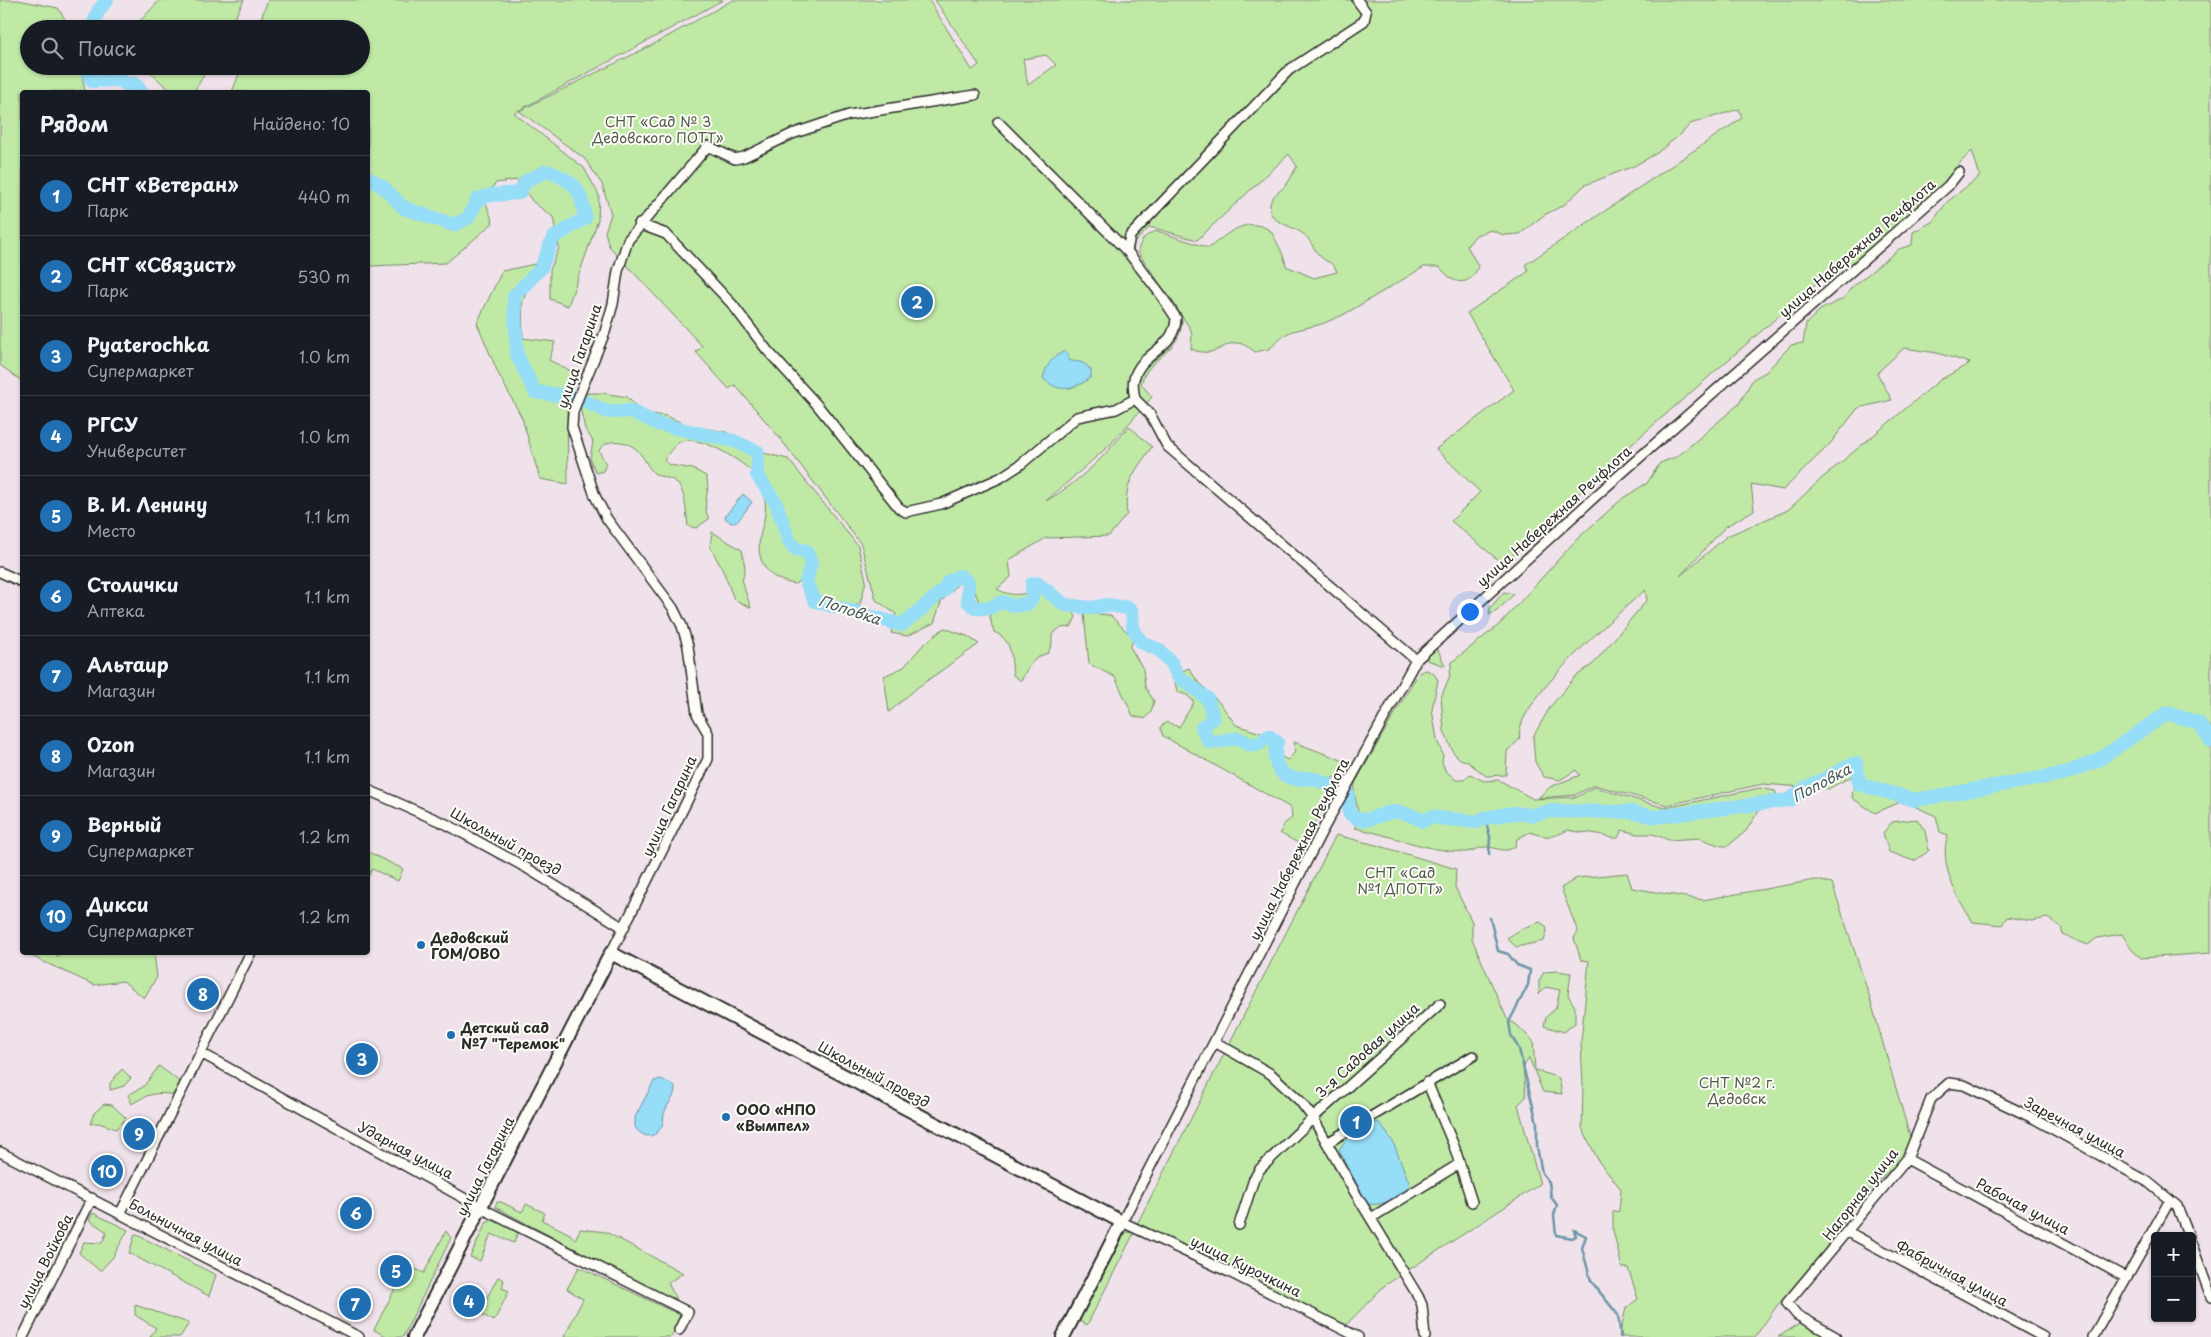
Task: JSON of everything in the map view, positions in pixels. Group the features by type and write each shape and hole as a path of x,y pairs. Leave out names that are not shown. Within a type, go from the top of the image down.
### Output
{"street":[{"path":"1127,251 1130,236 1289,70 1364,21 1366,12 1357,0"},
{"name":"улица Гагарина","path":"414,1337 611,954 708,759 708,733 698,714 688,646 682,626 673,608 603,511 595,496 572,427 573,412 605,332 613,304 618,271 628,240 639,224 708,146 735,159 744,157 792,134 849,115 975,95"},
{"path":"998,122 1127,251 1164,299 1176,318 1173,336 1144,363 1133,379 1135,399 1150,414 1167,446 1416,660"},
{"name":"улица Набережная Речфлота","path":"1122,1222 1321,833 1416,660 1598,494 1948,186 1959,172"},
{"path":"639,224 666,234 732,304 767,350 818,406 899,508 906,512 940,504 1000,478 1020,465 1077,417 1116,409 1135,399"},
{"path":"0,572 20,581"},
{"name":"Школьный проезд","path":"370,791 446,824 525,867 624,928"},
{"name":"Школьный проезд","path":"611,954 1122,1222"},
{"path":"120,1212 250,955"},
{"name":"3-я Садовая улица","path":"1239,1225 1254,1179 1260,1169 1313,1118 1440,1004"},
{"path":"1215,1042 1271,1074 1285,1085 1313,1118 1371,1218 1405,1271 1422,1305 1425,1337"},
{"name":"Ударная улица","path":"201,1053 480,1207 688,1312 679,1330"},
{"path":"1327,1143 1427,1082 1474,1056"},
{"path":"1427,1082 1472,1202"},
{"name":"Нагорная улица","path":"1836,1337 1797,1315 1788,1303 1907,1159 1931,1099 1949,1082 1964,1085"},
{"name":"Заречная улица","path":"1964,1085 2036,1119 2148,1182 2170,1200 2181,1213 2188,1232"},
{"name":"Больничная улица","path":"0,1152 120,1212 359,1337"},
{"name":"Рабочая улица","path":"1907,1159 2125,1277"},
{"path":"1371,1218 1459,1164"},
{"name":"улица Войкова","path":"23,1337 92,1198"},
{"path":"2093,1337 2125,1277 2170,1200"},
{"path":"1063,1337 1122,1222"},
{"name":"улица Курочкина","path":"1122,1222 1229,1272 1358,1337"},
{"name":"Фабричная улица","path":"1848,1232 2043,1337"},
{"path":"2196,1256 2211,1297"}],"green space":[{"path":"0,0 18,0 58,8 65,20 20,20 20,75 82,75 85,90 20,90 20,380 0,365"},
{"path":"160,0 244,0 234,20 141,20"},
{"path":"268,0 723,0 514,113 584,168 599,195 598,220 568,306 550,299 550,270 559,248 553,217 533,202 517,180 496,183 484,197 493,223 446,263 370,266 370,90 233,90 239,75 370,75 370,20 260,20"},
{"name":"СНТ «Сад № 3 Дедовского ПОТТ»","path":"733,0 929,0 972,70 979,65 935,0 2211,0 2211,953 2141,958 2132,950 2122,934 2097,938 2088,945 2063,935 2061,927 2047,918 2032,921 2007,917 2002,925 1973,922 1955,892 1945,857 1948,835 1940,832 1936,816 1903,801 1875,813 1852,798 1854,775 1828,789 1763,784 1667,805 1594,785 1575,795 1538,798 1550,787 1580,775 1576,770 1560,780 1544,777 1535,762 1533,737 1550,707 1575,677 1593,664 1647,600 1645,590 1569,660 1532,705 1521,724 1520,739 1507,751 1506,775 1486,776 1468,762 1460,759 1453,752 1444,731 1441,697 1449,678 1452,662 1500,624 1577,539 1623,498 1647,483 1660,463 1678,456 1739,404 1753,379 1766,372 1791,345 1803,343 1806,324 1820,310 1844,298 1851,288 1899,249 1912,245 1913,232 1932,222 1947,202 1980,176 1972,151 1957,166 1946,182 1849,267 1843,260 1642,435 1503,564 1451,521 1480,492 1436,449 1514,390 1467,313 1529,271 1525,265 1742,118 1739,109 1690,124 1681,134 1657,153 1634,166 1585,185 1564,205 1544,215 1520,234 1504,235 1491,230 1476,235 1467,246 1478,266 1472,277 1468,280 1456,281 1439,267 1424,267 1343,315 1322,324 1293,331 1286,334 1269,349 1255,352 1245,345 1237,343 1211,352 1191,349 1192,335 1190,328 1179,311 1182,322 1177,339 1143,377 1141,384 1152,397 1111,444 1046,501 1069,486 1091,468 1129,426 1152,447 1136,471 1129,486 1126,503 1127,514 1109,536 1046,538 1009,560 1011,577 997,589 1009,594 1039,590 1057,593 1066,601 1076,617 1071,627 1060,628 1052,634 1052,644 1048,653 1031,664 1021,681 1013,675 1008,644 1000,635 994,632 987,606 980,605 971,581 960,582 941,602 934,623 907,636 891,633 896,614 876,600 861,544 779,437 735,385 729,389 696,352 702,346 609,246 605,232 611,214 602,184 584,158 519,111 654,44","holes":["1046,55 1056,65 1028,85 1023,59","1289,154 1297,166 1287,184 1271,201 1270,210 1272,215 1275,219 1305,235 1318,254 1332,265 1337,272 1314,278 1286,266 1271,231 1254,225 1238,228 1209,248 1157,231 1144,238 1138,252 1161,285 1133,253 1134,243 1150,227 1197,240","1904,348 1937,353 1970,363 1940,380 1821,479 1788,510 1727,536 1680,576 1725,527 1754,510 1751,484 1783,490 1829,445 1858,408 1892,400 1877,373"]},
{"path":"153,75 204,75 195,90 170,90"},
{"path":"535,264 522,305 523,338 555,342 549,360 571,371 567,396 568,484 540,479 522,418 498,373 477,323 502,271"},
{"path":"587,393 603,393 627,397 643,413 666,416 687,425 726,432 763,453 788,459 858,546 866,581 860,604 845,608 832,600 817,597 811,584 803,578 795,584 782,581 770,574 760,557 759,548 765,514 761,486 753,472 717,448 686,440 676,444 664,460 670,465 693,469 706,476 708,487 706,507 709,519 696,528 688,526 682,491 676,482 654,473 638,451 629,444 612,442 602,447 599,451 606,464 603,471 596,473 590,459 593,441 585,429 580,407"},
{"path":"712,532 742,550 745,568 742,582 751,608 734,599 724,573 710,546"},
{"path":"1504,592 1514,594 1497,611 1489,615 1490,608"},
{"path":"1084,613 1110,615 1134,639 1130,647 1143,669 1145,687 1154,701 1151,712 1145,719 1133,716 1115,677 1089,664"},
{"path":"944,628 967,636 979,644 918,687 889,712 884,676 904,667 923,645"},
{"path":"1434,649 1438,650 1445,666 1427,660 1426,656"},
{"path":"1189,668 1196,679 1219,702 1236,725 1267,735 1279,756 1288,760 1295,752 1294,742 1344,761 1346,771 1327,781 1328,801 1310,830 1298,843 1280,833 1284,824 1292,818 1291,808 1163,736 1160,727 1167,722 1179,727 1194,702 1187,695 1177,692 1175,682 1180,672"},
{"path":"1427,670 1434,674 1438,680 1432,709 1437,740 1443,755 1442,762 1445,770 1456,780 1464,780 1470,774 1484,781 1499,780 1533,799 1577,797 1594,787 1665,808 1760,788 1775,791 1779,798 1773,804 1759,810 1746,831 1728,846 1721,846 1699,838 1669,840 1653,834 1637,834 1622,830 1618,838 1615,838 1568,830 1558,835 1549,836 1530,832 1517,839 1515,847 1507,850 1486,847 1463,852 1422,846 1355,828 1358,812 1354,791 1355,783 1413,682 1420,672"},
{"path":"1917,819 1925,831 1929,851 1914,861 1889,852 1883,833 1892,822"},
{"name":"СНТ «Сад №1 ДПОТТ»","path":"1336,835 1456,869 1455,887 1472,922 1472,939 1507,1019 1520,1028 1533,1041 1535,1070 1559,1078 1562,1094 1543,1092 1529,1058 1523,1068 1526,1097 1518,1105 1540,1184 1384,1286 1346,1325 1137,1224"},
{"path":"370,853 403,869 398,881 372,869 370,873"},
{"name":"СНТ №2 г. Дедовск","path":"1627,873 1632,888 1703,900 1815,880 1832,883 1869,995 1911,1140 1904,1156 1841,1218 1845,1225 1776,1307 1755,1337 1619,1337 1626,1308 1638,1299 1628,1268 1622,1268 1613,1230 1613,1212 1619,1211 1621,1189 1599,1162 1582,1128 1581,1042 1589,961 1581,960 1574,938 1578,932 1561,888 1577,878"},
{"path":"1540,922 1546,926 1547,931 1544,941 1516,947 1507,938 1523,928"},
{"path":"29,955 56,955 58,957 60,955 154,955 157,977 144,998 123,981 94,985"},
{"path":"1544,972 1571,973 1568,995 1575,1007 1575,1023 1564,1032 1544,1026 1546,1017 1556,1008 1560,990 1545,987 1539,994 1539,981"},
{"path":"159,1066 180,1082 173,1095 162,1093 151,1095 132,1104 128,1095 143,1087"},
{"path":"122,1069 131,1078 124,1086 110,1090 110,1083"},
{"path":"104,1104 112,1105 126,1118 116,1129 99,1123 90,1124 94,1113"},
{"path":"497,1202 522,1212 526,1204 545,1213 542,1220 570,1234 575,1240 580,1229 606,1232 683,1273 668,1283 678,1303 495,1207"},
{"path":"93,1213 128,1230 113,1257 100,1271 79,1253 84,1242 102,1243 107,1232 89,1220"},
{"path":"493,1220 519,1229 514,1243 491,1234 480,1261 470,1257 486,1223"},
{"path":"446,1231 451,1238 403,1337 388,1337 374,1330 407,1265 424,1273"},
{"path":"1128,1232 1134,1233 1087,1325 1081,1322 1078,1316 1122,1235"},
{"path":"135,1234 216,1275 209,1296 129,1253"},
{"path":"579,1267 682,1316 671,1337 564,1337 583,1299 567,1289"},
{"path":"498,1277 504,1280 502,1288 509,1291 494,1321 483,1315 484,1303"},
{"path":"135,1305 189,1323 180,1337 150,1337 156,1328 135,1315"},
{"path":"1805,1320 1835,1337 1778,1337"}],"water":[{"path":"1066,351 1069,360 1082,363 1091,370 1091,377 1079,385 1061,388 1043,378 1051,362 1057,355"},
{"path":"743,494 752,502 738,521 731,523 725,518 726,515"},
{"path":"661,1079 675,1086 675,1090 665,1110 663,1124 656,1133 649,1136 642,1134 635,1127 635,1117 654,1081"},
{"path":"1379,1122 1393,1142 1410,1185 1392,1200 1380,1204 1368,1204 1339,1150 1346,1140 1356,1132"}],"waterway":[{"name":"Поповка","path":"95,20 98,11 107,0"},
{"name":"Поповка","path":"89,75 92,81 121,80 125,84 135,84 140,90"},
{"name":"Поповка","path":"370,179 382,186 404,208 454,225 468,218 478,199 491,195 519,193 526,181 547,171 570,182 582,199 585,218 553,238 541,268 514,296 517,355 535,392 575,397 608,412 631,411 658,424 734,441 758,452 757,475 776,503 789,541 795,549 806,551 811,562 806,582 815,601 902,625 945,589 948,582 960,576 968,582 968,601 975,608 989,608 1002,602 1013,606 1027,604 1032,598 1032,584 1037,583 1065,605 1091,608 1108,605 1128,608 1132,612 1133,628 1141,642 1159,650 1171,662 1178,676 1208,699 1213,718 1202,728 1209,742 1239,739 1248,744 1257,745 1269,736 1277,742 1276,762 1285,775 1291,778 1310,778 1333,786"},
{"name":"Поповка","path":"1348,794 1349,813 1365,820 1393,812 1409,814 1423,821 1431,817 1476,822 1485,818 1513,813 1532,815 1549,811 1632,812 1655,817 1789,800 1804,789 1856,763 1859,784 1915,800 2063,774 2097,761 2167,713 2199,723 2211,741"},
{"path":"1485,818 1490,837 1489,854"},
{"path":"1490,918 1498,951 1508,954 1517,965 1530,970 1528,985 1509,1022 1511,1035 1519,1049 1537,1123 1537,1147 1542,1173 1549,1182 1551,1197 1557,1205 1554,1215 1556,1235 1572,1238 1576,1236 1574,1230 1586,1236 1582,1248 1591,1281 1618,1315 1621,1337"}],"place":[{"name":"СНТ «Связист»","path":"917,302"},
{"name":"Дедовский ГОМ/ОВО","path":"421,945"},
{"name":"Ozon","path":"203,994"},
{"name":"Детский сад №7 \"Теремок\"","path":"451,1035"},
{"name":"Pyaterochka","path":"362,1059"},
{"name":"ООО «НПО «Вымпел»","path":"726,1117"},
{"name":"СНТ «Ветеран»","path":"1356,1122"},
{"name":"Верный","path":"139,1134"},
{"name":"Дикси","path":"107,1171"},
{"name":"Столички","path":"356,1213"},
{"name":"В. И. Ленину","path":"396,1271"},
{"name":"РГСУ","path":"469,1301"},
{"name":"Альтаир","path":"355,1304"}]}
